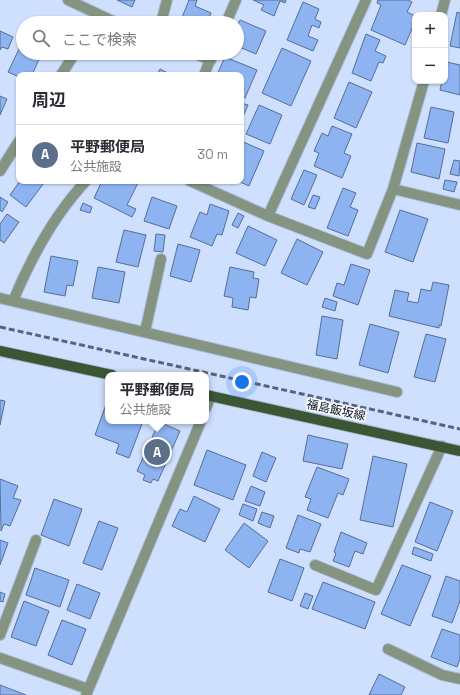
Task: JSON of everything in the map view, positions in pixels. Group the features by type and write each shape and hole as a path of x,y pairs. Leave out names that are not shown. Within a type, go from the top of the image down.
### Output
{"main road":[{"path":"0,351 105,374"},
{"name":"福島飯坂線","path":"209,396 460,451"}],"street":[{"path":"68,0 92,16"},
{"path":"163,16 167,0"},
{"path":"229,16 236,0"},
{"path":"268,216 366,0"},
{"path":"442,12 445,0"},
{"path":"63,72 71,60"},
{"path":"205,72 210,60"},
{"path":"197,184 268,216 367,254 393,189 423,84"},
{"path":"0,171 16,146"},
{"path":"13,301 28,267 68,202 83,184"},
{"path":"393,189 460,205"},
{"path":"145,332 161,259"},
{"path":"0,298 396,392"},
{"path":"0,658 87,692 200,424"},
{"path":"315,565 376,590 442,446"},
{"path":"0,635 36,540"},
{"path":"388,649 442,675 460,679"}],"building":[{"path":"117,0 135,0 132,7"},
{"path":"189,0 197,0 195,6 211,13 210,16 183,16"},
{"path":"253,0 286,0 285,3 280,1 274,16 261,10 264,5"},
{"path":"378,0 408,0 412,2 407,12 412,14 412,29 405,45 371,30 381,5 377,3"},
{"path":"303,2 319,9 315,19 321,22 319,28 312,25 308,36 318,40 313,51 287,40"},
{"path":"457,12 460,13 460,48 450,46"},
{"path":"244,22 266,31 256,54 244,49"},
{"path":"0,31 13,37 8,49 2,47 0,50"},
{"path":"366,34 380,40 375,51 386,56 383,63 379,62 371,81 352,73"},
{"path":"282,48 311,61 291,106 262,93"},
{"path":"16,55 16,60 39,60 33,72 16,72 16,76 8,72"},
{"path":"224,60 232,60 257,70 245,98 244,72 218,72"},
{"path":"448,62 460,65 460,95 440,90 441,84 448,84"},
{"path":"160,69 166,72 158,72"},
{"path":"349,82 372,92 356,128 334,118"},
{"path":"0,96 7,99 0,115"},
{"path":"244,104 248,105 244,114"},
{"path":"259,105 282,115 270,144 246,134"},
{"path":"431,107 454,112 448,143 424,138"},
{"path":"332,126 352,134 344,153 351,156 342,178 314,166 319,153 314,151 322,133 328,136"},
{"path":"244,142 264,151 249,186 244,184"},
{"path":"417,143 445,149 439,179 411,172"},
{"path":"454,160 460,161 459,176 450,174"},
{"path":"304,170 317,175 304,205 291,199"},
{"path":"445,180 457,182 454,192 443,189"},
{"path":"18,184 43,184 26,207 10,195"},
{"path":"101,184 138,184 127,205 136,209 132,217 94,198"},
{"path":"343,188 356,193 350,207 358,210 348,236 327,228"},
{"path":"313,195 320,197 315,209 308,207"},
{"path":"0,197 8,202 2,212 0,210"},
{"path":"152,197 177,206 169,229 144,221"},
{"path":"83,203 92,207 90,213 80,210"},
{"path":"210,204 229,211 222,235 217,234 212,246 190,237 200,212 207,215"},
{"path":"400,210 428,219 413,262 385,252"},
{"path":"238,213 244,216 238,228 232,225"},
{"path":"7,214 19,222 4,243 0,240 0,224"},
{"path":"248,226 277,240 265,266 236,253"},
{"path":"124,230 146,235 138,267 116,262"},
{"path":"156,234 165,235 163,252 154,251"},
{"path":"297,239 323,252 307,285 281,273"},
{"path":"178,244 200,250 191,282 170,276"},
{"path":"51,256 78,261 73,286 67,285 65,296 44,292"},
{"path":"351,264 370,270 358,305 333,296 337,283 344,285"},
{"path":"98,267 125,272 119,303 92,298"},
{"path":"230,267 254,272 253,278 259,279 256,298 250,297 248,310 232,307 233,298 224,296"},
{"path":"433,282 449,285 441,326 439,325 439,328 389,316 395,290 409,293 407,301 418,303 421,289 431,291"},
{"path":"325,298 337,302 335,311 322,307"},
{"path":"322,316 343,320 337,359 316,355"},
{"path":"370,324 399,332 388,373 359,365"},
{"path":"426,334 446,339 435,382 414,377"},
{"path":"0,400 5,401 0,425"},
{"path":"105,407 105,424 142,424 129,458 116,453 119,444 95,435"},
{"path":"158,424 164,424 180,431 158,481 153,479 151,483 143,480 145,475 137,471"},
{"path":"308,435 348,444 342,469 303,461"},
{"path":"207,450 246,465 233,500 194,485"},
{"path":"262,452 276,458 266,482 253,476"},
{"path":"373,456 407,464 393,527 360,520"},
{"path":"317,467 349,479 343,495 338,493 328,518 307,510 311,499 305,497"},
{"path":"0,479 18,486 13,498 21,500 10,526 4,524 1,531"},
{"path":"251,486 265,492 260,506 245,501"},
{"path":"194,496 220,509 205,542 172,526 180,509 187,512"},
{"path":"54,499 82,509 69,546 41,535"},
{"path":"430,502 453,511 437,551 415,542"},
{"path":"243,504 257,509 253,521 239,515"},
{"path":"262,512 274,516 270,528 258,523"},
{"path":"298,515 321,524 310,552 300,549 299,553 286,548"},
{"path":"99,521 118,528 102,570 83,563"},
{"path":"244,523 268,541 249,568 225,550"},
{"path":"341,532 367,543 363,554 355,551 349,567 333,561 336,553 334,552"},
{"path":"0,540 8,543 0,565"},
{"path":"414,547 433,554 431,561 412,554"},
{"path":"280,559 304,568 292,601 268,592"},
{"path":"402,565 431,576 410,626 381,614"},
{"path":"35,568 69,580 60,607 26,595"},
{"path":"446,576 460,581 460,601 452,623 432,616"},
{"path":"323,582 375,602 365,629 312,609"},
{"path":"77,584 100,593 90,619 67,610"},
{"path":"0,592 5,594 3,602 0,601"},
{"path":"305,593 313,596 308,609 300,606"},
{"path":"24,601 49,611 36,646 11,637"},
{"path":"62,620 86,629 72,665 48,655"},
{"path":"442,629 460,635 460,659 457,667 431,657"},
{"path":"379,674 405,687 401,695 369,695"},
{"path":"0,685 26,695 0,695"}],"railway":[{"path":"0,327 203,372"},
{"path":"209,373 460,429"}],"place":[{"name":"平野郵便局","path":"157,452"}]}
